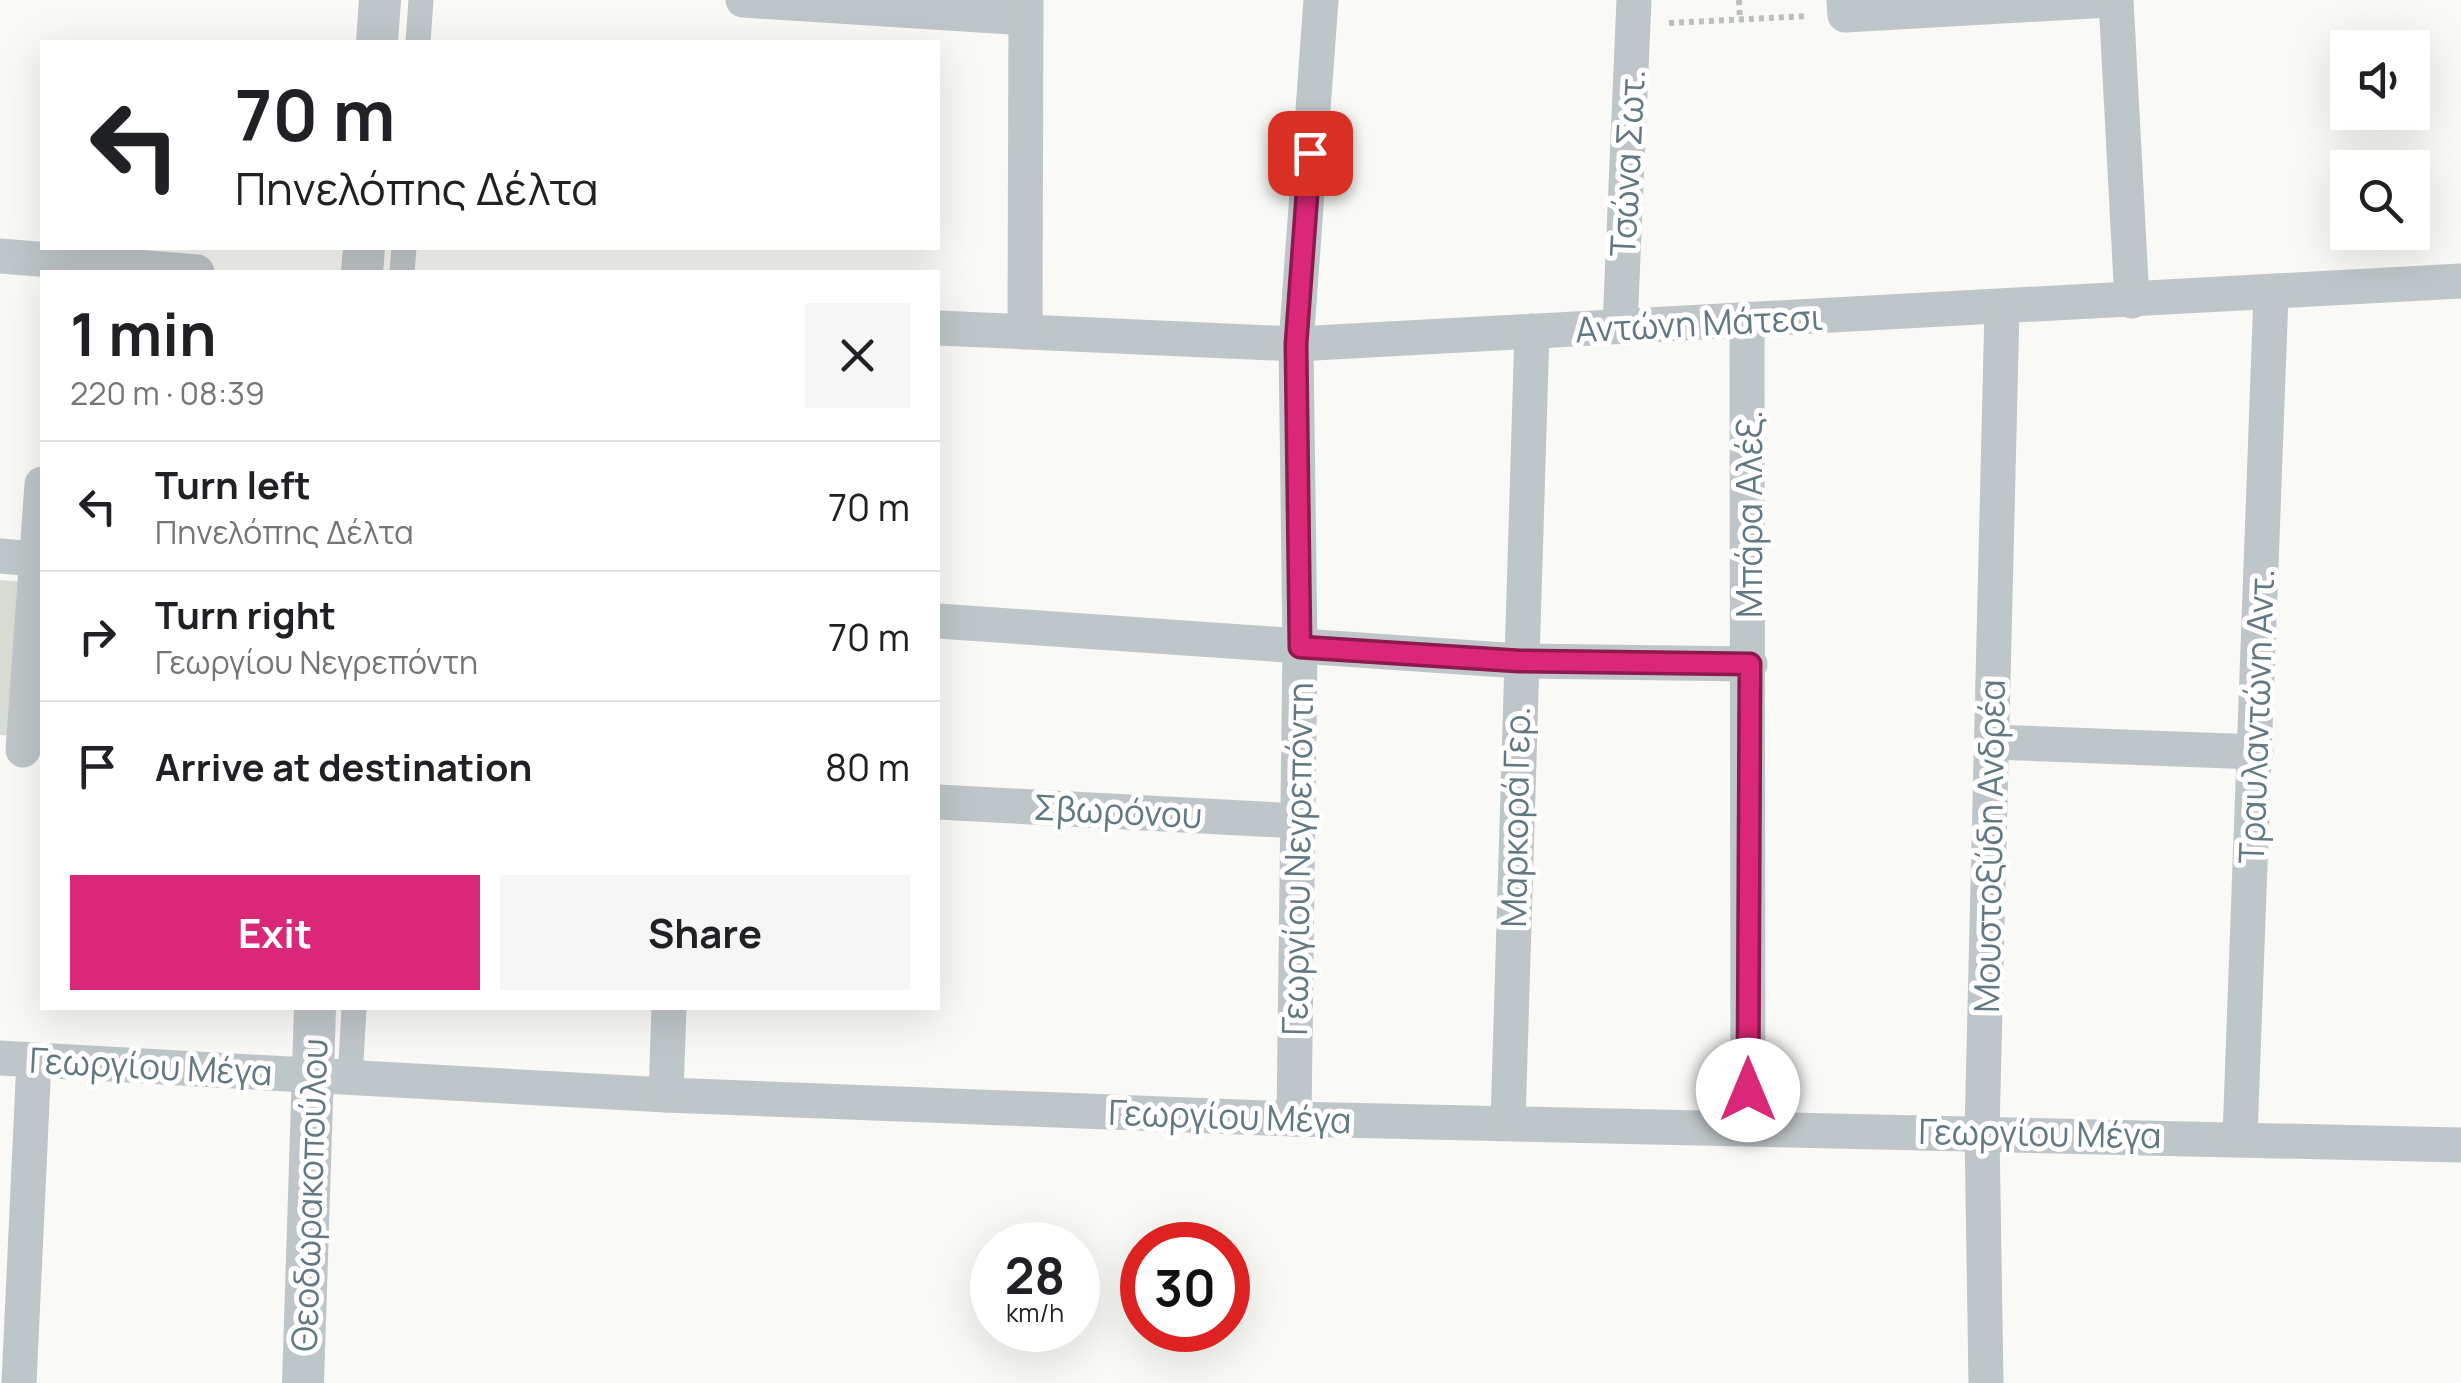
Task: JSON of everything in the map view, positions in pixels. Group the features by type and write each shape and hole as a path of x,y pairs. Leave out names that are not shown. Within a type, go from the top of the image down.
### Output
{"street":[{"path":"377,40 380,0"},
{"path":"418,40 421,0"},
{"path":"744,0 1025,9 1025,332"},
{"name":"Γεωργίου Νεγρεπόντη","path":"1294,1120 1300,647 1296,344 1321,0"},
{"path":"1845,7 2112,0 2132,301"},
{"name":"Τσώνα Σωτ.","path":"1620,326 1634,12"},
{"path":"0,256 64,267 144,270"},
{"name":"Αντώνη Μάτεσι","path":"940,328 1296,344 2002,309 2461,281"},
{"name":"Τραυλαντώνη Αντ.","path":"2240,1137 2271,294"},
{"name":"Μουστοξύδη Ανδρέα","path":"1986,1383 1982,1132 2002,309"},
{"name":"Μπάρα Αλέξ.","path":"1748,320 1748,1128"},
{"name":"Μαρκορά Γερ.","path":"1508,1122 1532,331"},
{"path":"22,750 18,558 40,490"},
{"path":"940,621 1519,661 1750,664"},
{"path":"1992,742 2256,752"},
{"name":"Σβωρόνου","path":"940,802 1298,821"},
{"name":"Θεοδωρακοπούλου","path":"302,1383 331,1078 315,1010"},
{"path":"331,1078 353,1010"},
{"path":"666,1095 668,1010"},
{"path":"17,1059 19,1383"},
{"name":"Γεωργίου Μέγα","path":"17,1059 666,1095 1294,1120 2240,1137 2461,1145"}],"path":[{"path":"1739,0 1740,20"},
{"path":"1634,12 1740,20 1845,7"}],"shaded area":[{"path":"0,580 25,582 13,736 0,735"}],"route":[{"path":"1310,153 1296,344 1300,647 1519,661 1750,664 1748,1090"}]}
